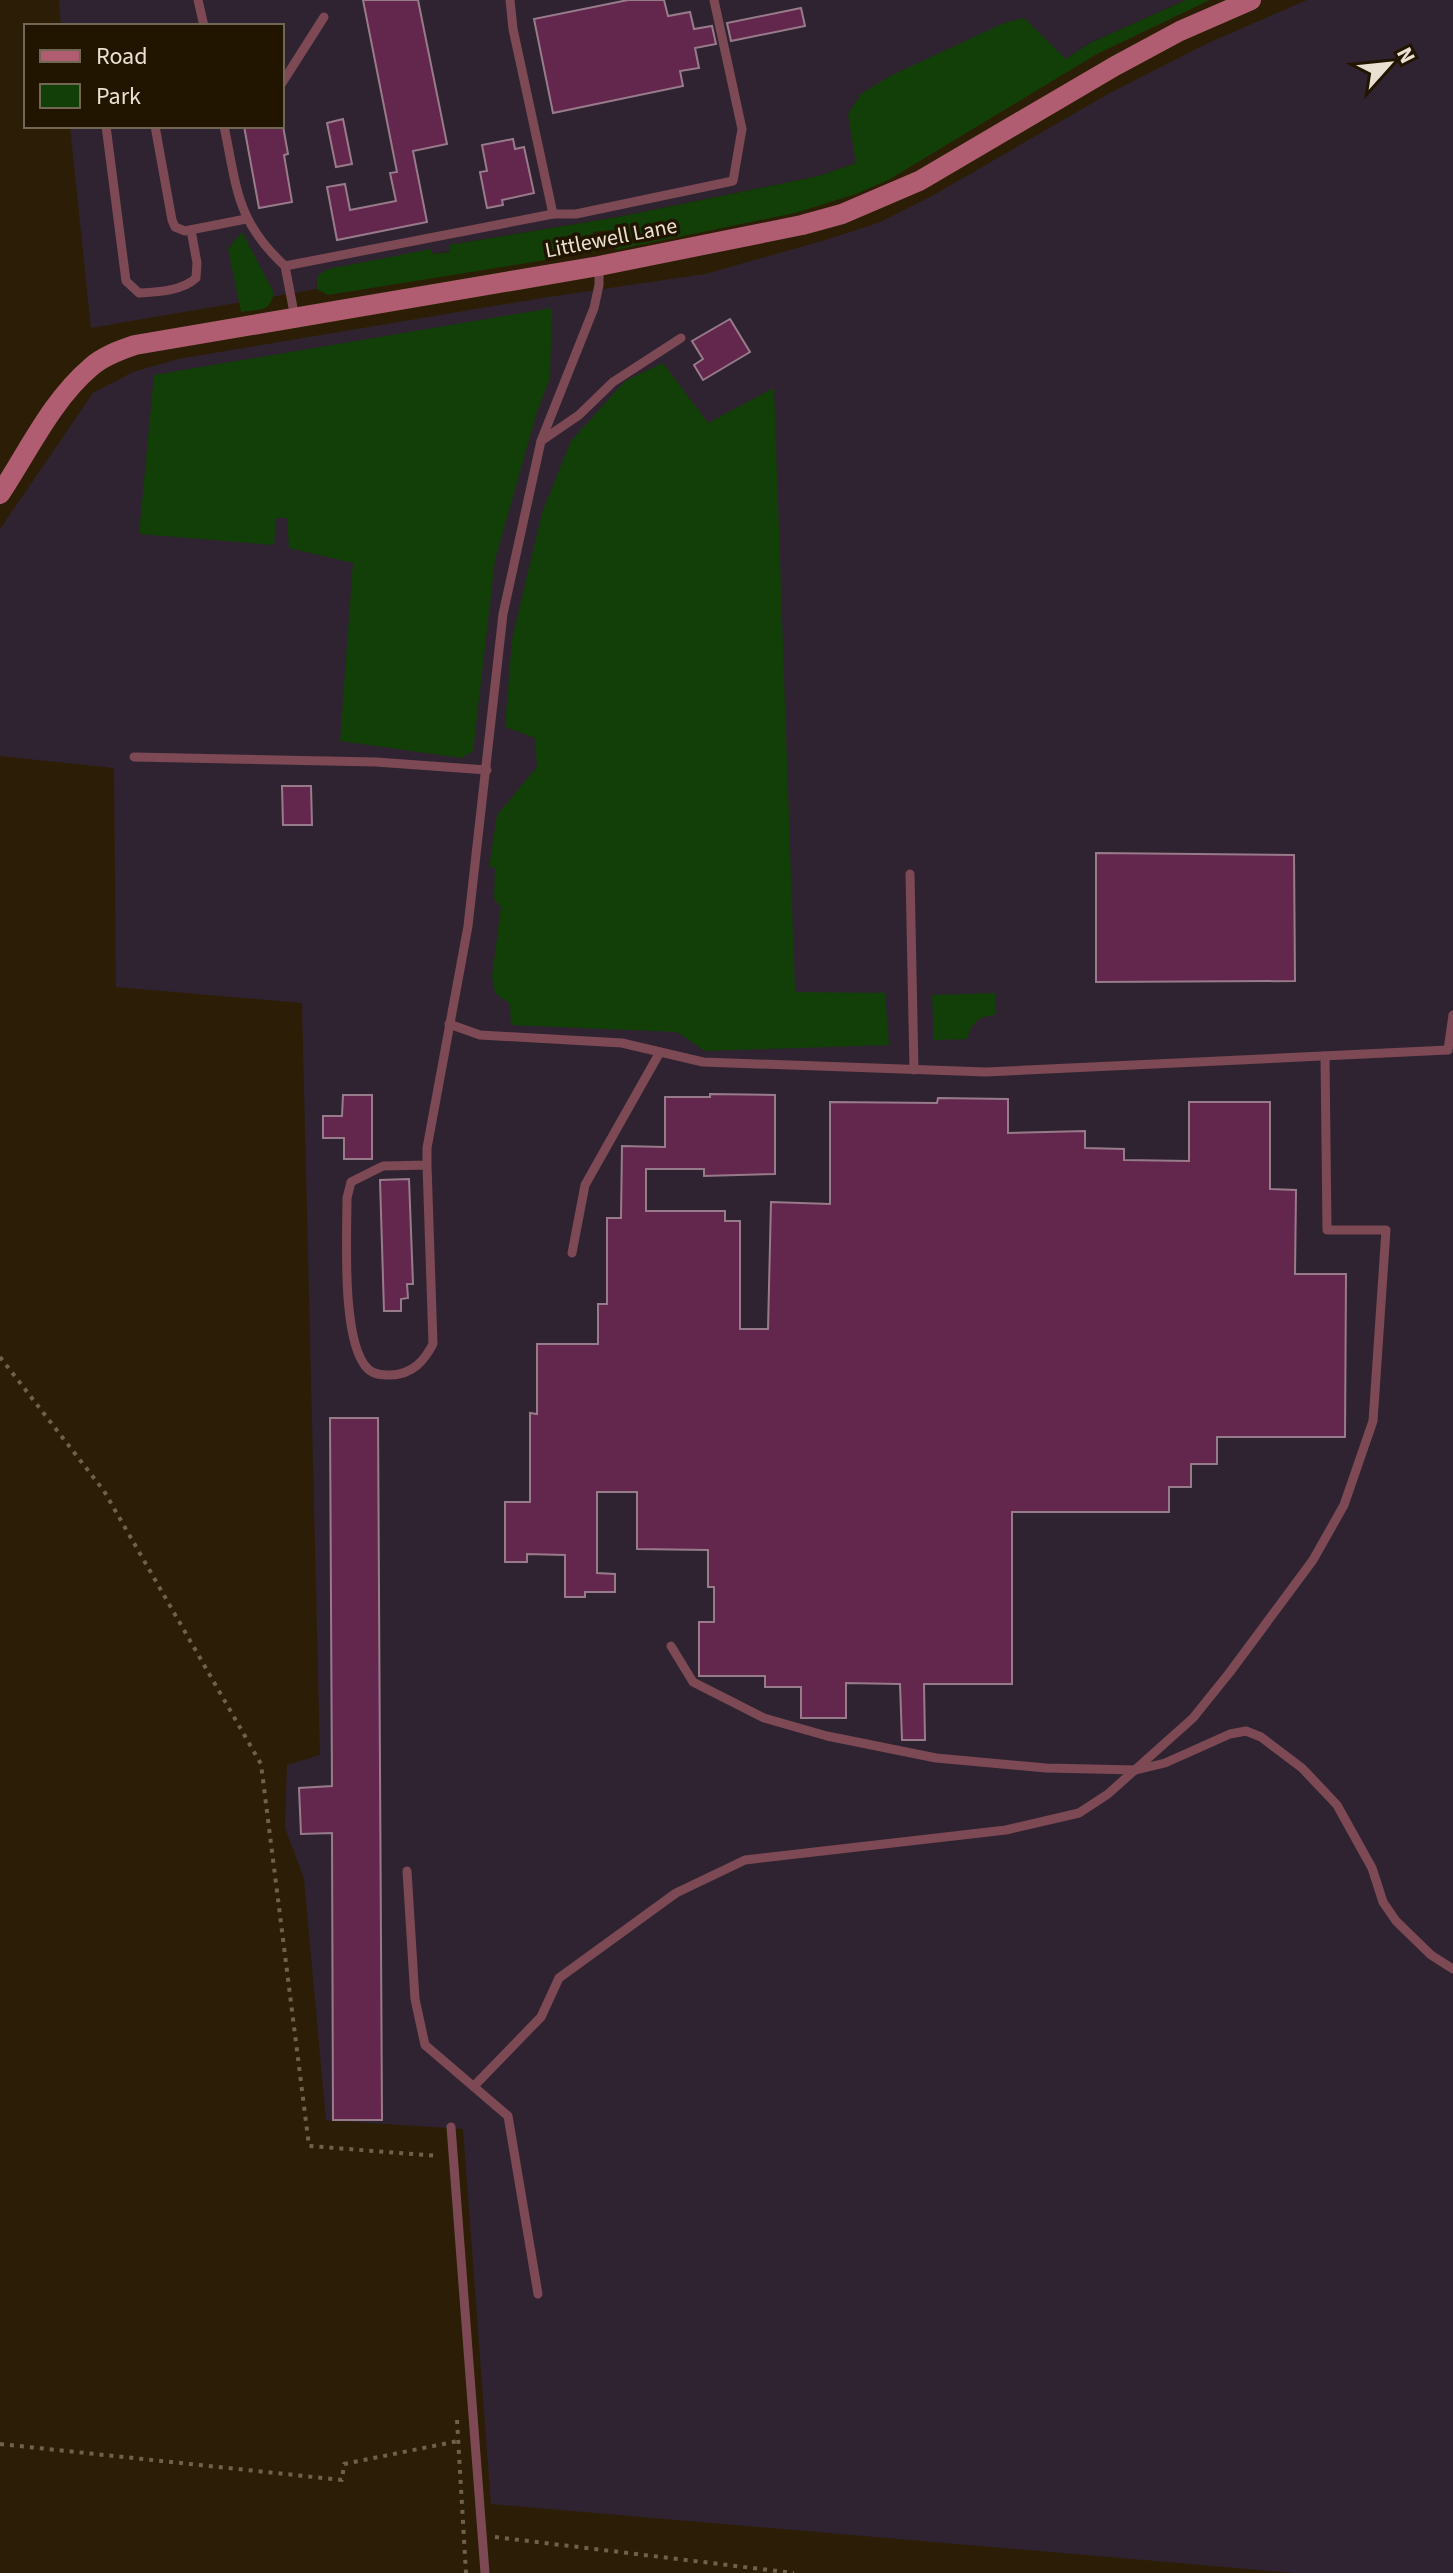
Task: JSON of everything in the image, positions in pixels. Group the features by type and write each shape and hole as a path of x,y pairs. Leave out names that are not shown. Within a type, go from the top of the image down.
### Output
{"street":[{"name":"Littlewell Lane","path":"0,494 57,403 92,366 113,353 135,345 599,266 802,225 874,203 960,158 1180,31 1251,0"}],"lane":[{"path":"198,0 204,24"},
{"path":"510,0 513,29 553,214"},
{"path":"285,266 553,214 576,214 733,181 742,129 714,0"},
{"path":"284,80 324,17"},
{"path":"106,128 126,281 139,293 189,284 196,278 197,263 191,230"},
{"path":"155,128 175,227 185,231 246,219"},
{"path":"224,128 239,201 262,246 285,266 295,319"},
{"path":"427,1165 383,1166 351,1182 347,1198 348,1303 353,1335 360,1357 369,1371 381,1375 397,1375 423,1363 433,1344 427,1148 468,926 503,614 541,441 594,308 599,266"},
{"path":"541,441 579,415 613,382 681,338"},
{"path":"134,757 376,762 487,770"},
{"path":"910,874 914,1070"},
{"path":"449,1024 480,1035 622,1043 703,1062 986,1072 1448,1050 1453,1015"},
{"path":"572,1253 585,1185 660,1052"},
{"path":"475,2085 541,2017 559,1978 676,1893 745,1860 1006,1830 1079,1813 1108,1794 1193,1718 1313,1560 1344,1505 1373,1421 1386,1230 1327,1230 1325,1056"},
{"path":"671,1646 693,1682 764,1718 827,1736 936,1758 1046,1768 1136,1770 1165,1763 1230,1734 1246,1731 1261,1737 1302,1768 1337,1805 1372,1868 1383,1902 1396,1921 1431,1955 1453,1969"},
{"path":"407,1871 415,1999 425,2045 508,2116 538,2294"},
{"path":"451,2127 485,2573"}],"path":[{"path":"0,1357 104,1491 261,1764 309,2146 444,2157"},
{"path":"456,2409 466,2573"},
{"path":"0,2444 340,2480 344,2464 458,2441"},
{"path":"465,2537 794,2573"}],"shaded area":[{"path":"59,0 1186,0 1090,43 1066,59 856,163 819,176 618,217 450,245 451,251 432,254 431,249 316,281 317,289 91,328 70,128 284,128 284,24 61,24"},
{"path":"1307,0 1453,0 1453,2573 1295,2573 491,2504 463,2129 326,2120 304,1878 285,1828 287,1765 320,1755 302,1003 116,987 114,768 0,756 0,529 93,393 133,372 178,359 705,274 822,241 878,223 932,196 1108,94 1208,43"}],"green space":[{"path":"1186,0 1210,0 1097,54 890,179 856,194 795,213 615,250 612,230 593,232 595,252 328,295 317,289 317,276 328,269 431,249 433,254 450,252 449,245 618,217 819,176 856,163 848,114 861,94 890,76 1004,23 1024,18 1066,59 1090,43"},
{"path":"242,232 274,293 266,307 241,312 228,249"},
{"path":"552,308 550,378 537,412 495,560 473,751 462,758 340,741 353,563 289,548 287,518 276,518 274,545 139,534 154,375"},
{"path":"663,363 708,423 774,388 795,992 885,993 889,1045 705,1051 677,1032 511,1025 510,1004 495,993 492,976 501,907 494,899 495,868 489,867 497,815 537,767 535,738 505,727 512,639 542,513 571,441 625,381"},
{"path":"995,993 996,1015 977,1021 967,1039 934,1040 932,995"}],"building":[{"path":"363,0 418,0 447,144 413,151 427,222 337,240 327,187 345,184 350,210 396,201 390,173 397,172"},
{"path":"628,0 664,0 668,16 690,12 694,29 712,26 716,44 695,48 699,68 680,71 683,86 553,113 534,19"},
{"path":"801,8 805,26 731,41 727,23"},
{"path":"343,119 352,164 336,167 327,123"},
{"path":"244,128 283,128 288,154 284,155 292,202 259,208"},
{"path":"513,139 515,149 524,147 534,193 502,200 503,205 487,208 480,172 487,171 482,145"},
{"path":"730,319 750,352 703,380 694,365 703,359 692,341"},
{"path":"282,786 311,786 312,825 283,825"},
{"path":"1096,853 1294,855 1295,981 1096,982"},
{"path":"710,1094 775,1095 775,1174 704,1176 704,1169 646,1169 646,1211 725,1211 725,1221 740,1221 740,1329 768,1329 771,1202 830,1204 830,1102 937,1103 938,1098 1008,1099 1008,1133 1085,1131 1085,1148 1124,1149 1124,1160 1189,1161 1189,1102 1270,1102 1270,1189 1296,1190 1295,1274 1346,1274 1345,1437 1217,1437 1217,1464 1191,1464 1191,1487 1169,1487 1169,1512 1012,1512 1012,1684 924,1684 925,1740 902,1740 900,1684 846,1683 846,1718 801,1718 801,1687 765,1687 765,1676 699,1676 699,1622 714,1622 714,1587 708,1587 708,1550 637,1549 637,1492 597,1492 597,1573 615,1574 615,1592 585,1592 585,1597 565,1597 565,1555 527,1554 527,1562 505,1562 505,1502 530,1502 530,1413 537,1414 537,1344 598,1344 598,1304 607,1304 607,1218 621,1218 622,1146 665,1147 665,1097 710,1097"},
{"path":"343,1095 372,1095 372,1159 344,1159 344,1138 323,1138 323,1116 342,1116"},
{"path":"409,1179 413,1284 407,1284 408,1298 401,1299 401,1311 384,1311 380,1180"},
{"path":"330,1418 378,1418 382,2120 333,2120 332,1833 301,1834 299,1788 332,1786"}]}
